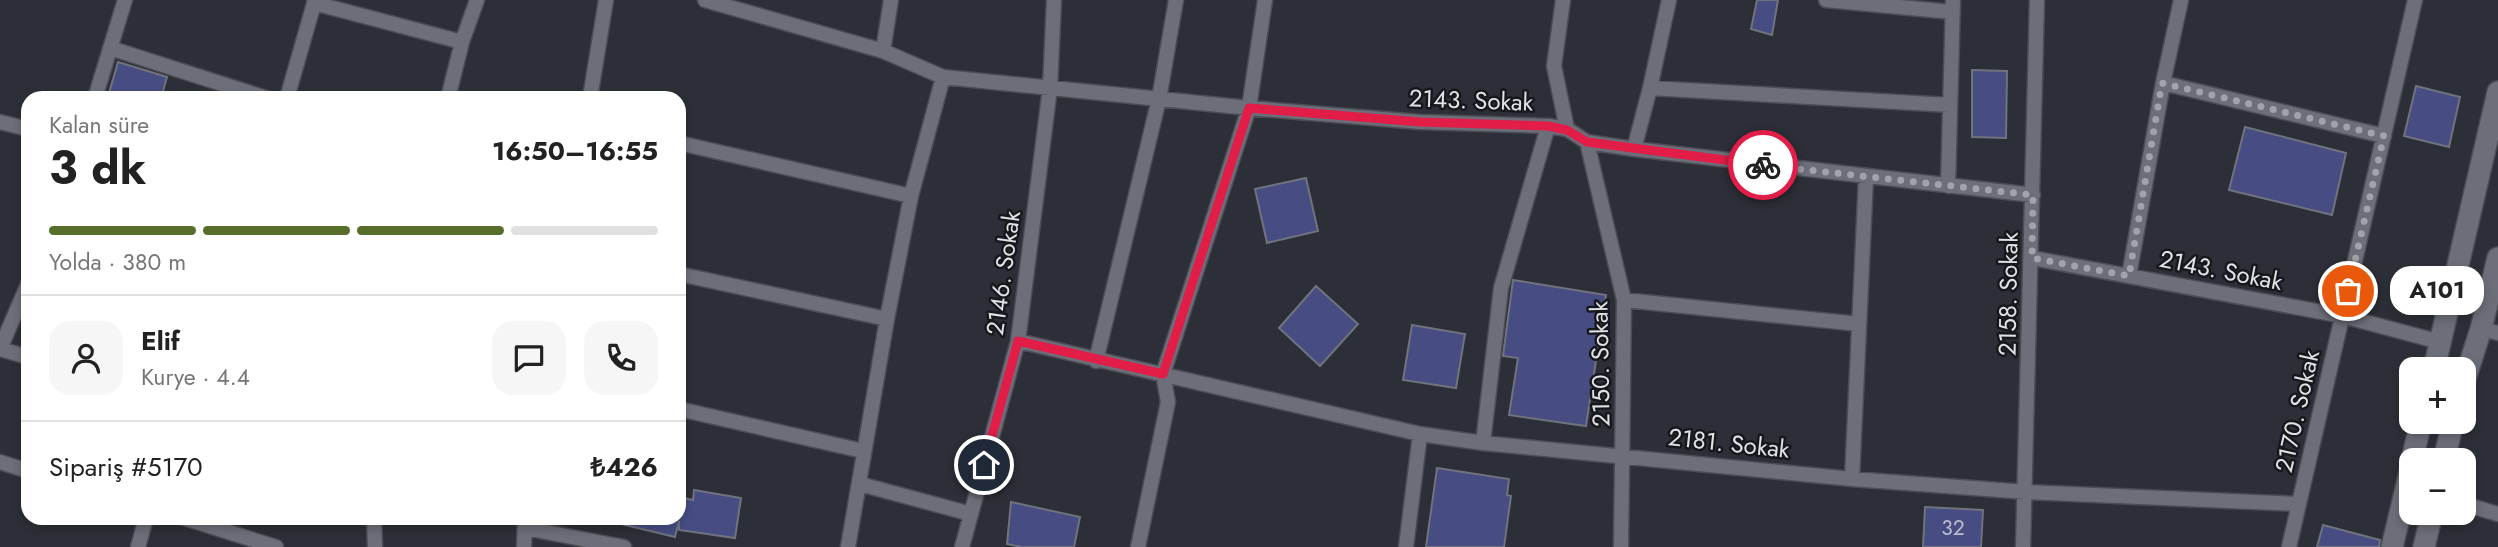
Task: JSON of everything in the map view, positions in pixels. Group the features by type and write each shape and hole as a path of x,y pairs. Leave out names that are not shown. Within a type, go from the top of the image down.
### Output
{"main road":[{"path":"2437,357 2498,92"},
{"path":"2476,358 2490,331 2498,258"},
{"path":"2392,547 2399,517"},
{"path":"2424,547 2429,525"}],"street":[{"path":"97,91 125,0"},
{"path":"450,91 462,41 477,0"},
{"path":"591,91 606,0"},
{"name":"2143. Sokak","path":"705,0 883,51 943,77 1249,108 1420,122 1548,126 1567,130 1587,142 1634,149 2033,195"},
{"path":"883,51 891,0"},
{"name":"2146. Sokak","path":"962,547 1018,341 1051,88 1054,0"},
{"path":"1096,361 1159,99 1176,0"},
{"path":"1138,547 1168,402 1163,374 1249,108 1265,0"},
{"path":"1563,0 1554,66 1567,130"},
{"path":"1634,149 1668,0"},
{"path":"1826,0 1952,6 1948,186"},
{"name":"2158. Sokak","path":"2023,547 2038,0"},
{"path":"2129,276 2162,83 2181,0"},
{"name":"2170. Sokak","path":"2289,547 2415,0"},
{"path":"289,91 315,1 462,41"},
{"path":"110,48 244,91"},
{"path":"848,547 860,484 863,451 911,196 943,77"},
{"path":"2162,83 2384,136"},
{"path":"1650,88 1950,105"},
{"path":"0,122 21,128"},
{"path":"1483,443 1501,288 1548,126"},
{"name":"2150. Sokak","path":"1587,142 1624,300 1622,547"},
{"path":"686,145 911,196"},
{"path":"1852,479 1866,177"},
{"name":"2143. Sokak","path":"2032,258 2343,316 2440,342"},
{"path":"686,276 887,319"},
{"path":"21,300 0,349 21,355"},
{"path":"1624,300 1859,324"},
{"name":"2181. Sokak","path":"1018,341 1420,435 1852,479 2026,492 2298,504"},
{"path":"686,411 863,451"},
{"path":"1406,547 1420,435"},
{"path":"0,462 21,469"},
{"path":"860,484 971,514"},
{"path":"2476,508 2498,514"},
{"path":"138,547 144,525"},
{"path":"206,525 276,547"},
{"path":"374,525 376,547"},
{"path":"524,547 525,525"},
{"path":"533,525 624,547"}],"building":[{"path":"1757,0 1778,0 1772,35 1751,29"},
{"path":"118,62 167,77 163,91 110,91"},
{"path":"1972,70 2007,71 2006,138 1972,137"},
{"path":"2416,86 2460,97 2449,147 2404,136"},
{"path":"2245,127 2346,153 2332,215 2229,190"},
{"path":"1306,178 1318,231 1267,243 1255,189"},
{"path":"1513,280 1606,295 1586,426 1509,415 1518,358 1503,356"},
{"path":"1316,286 1358,324 1320,366 1279,328"},
{"path":"1412,325 1465,334 1456,388 1403,380"},
{"path":"1437,468 1509,479 1507,495 1511,496 1504,547 1426,547"},
{"path":"694,490 741,498 735,538 679,530 679,525 686,525 686,498 693,500"},
{"path":"1011,502 1080,517 1074,547 1022,547 1007,544"},
{"path":"1925,507 1983,510 1981,547 1923,547"},
{"path":"625,525 678,525 675,537"},
{"path":"2323,525 2380,540 2379,547 2317,547"}],"way so far":[{"path":"1763,165 2033,195 2032,258 2129,276 2162,83 2384,136 2348,291"}],"place":[{"name":"A101","path":"2348,291"}],"route":[{"path":"984,465 1018,341 1096,361 1163,374 1249,108 1420,122 1548,126 1567,130 1587,142 1763,165"}]}
